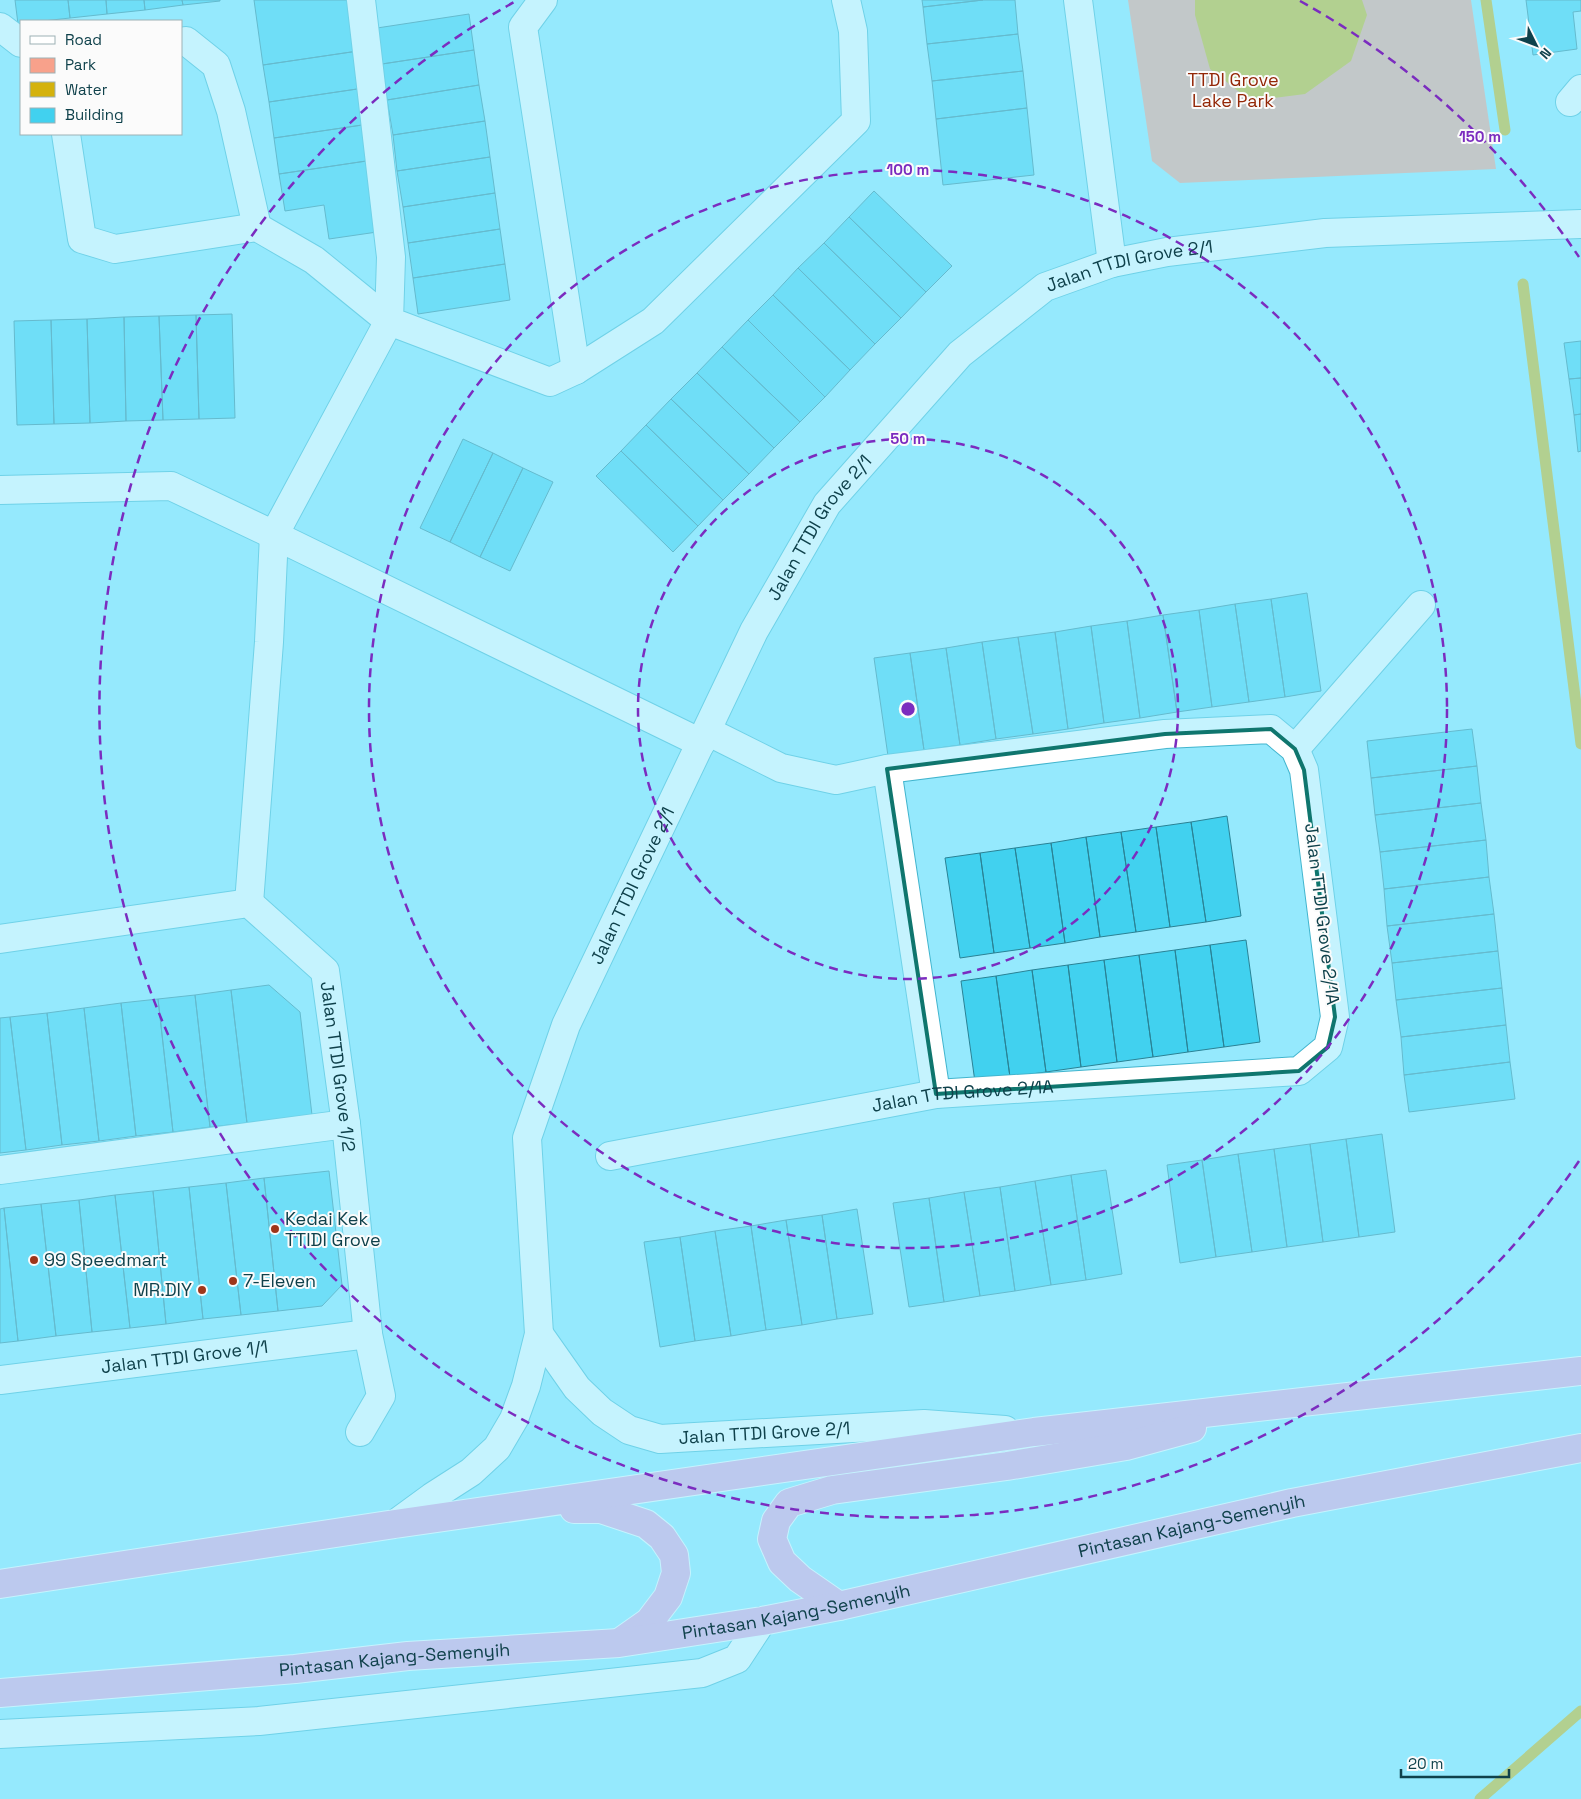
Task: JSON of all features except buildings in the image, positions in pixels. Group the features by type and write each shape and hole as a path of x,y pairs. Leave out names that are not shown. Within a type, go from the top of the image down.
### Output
{"highway":[{"path":"0,1584 395,1524 1034,1432 1581,1371"},
{"path":"839,1606 800,1579 782,1562 772,1540 776,1521 789,1502 832,1490 1007,1466 1126,1446 1273,1405"},
{"name":"Pintasan Kajang-Semenyih","path":"0,1693 295,1669 408,1656 619,1643 762,1621 839,1606 1292,1503 1581,1448"},
{"path":"510,1508 600,1509 646,1524 662,1537 674,1555 676,1573 668,1597 649,1622 619,1643"}],"street":[{"path":"0,939 249,903 269,642 274,535 389,321 391,257 361,0"},
{"path":"66,135 82,239 115,249 258,227 314,260 389,321 550,382 576,370 653,320 856,121 853,30 846,0"},
{"path":"1078,0 1112,263"},
{"path":"539,2 523,27 576,370"},
{"path":"0,27 20,43"},
{"path":"182,42 186,41 216,65 230,110 258,227"},
{"name":"Jalan TTDI Grove 2/1","path":"395,1524 471,1472 497,1448 514,1420 526,1386 539,1334 527,1138 566,1025 754,631 827,504 960,354 1045,287 1112,263 1167,252 1326,233 1581,224"},
{"name":"Jalan TTDI Grove 2/1A","path":"0,490 171,486 704,737 781,768 836,780 888,769 1175,734 1272,729 1295,749 1304,770 1335,1016 1328,1047 1300,1071 936,1094 610,1156"},
{"path":"1295,749 1421,605"},
{"path":"888,769 936,1094"},
{"name":"Jalan TTDI Grove 1/2","path":"249,903 324,971 346,1124 368,1334 381,1396 360,1432"},
{"path":"0,1170 346,1124"},
{"name":"Jalan TTDI Grove 1/1","path":"0,1380 368,1334"},
{"name":"Jalan TTDI Grove 2/1","path":"539,1334 577,1388 602,1412 629,1430 660,1439 924,1424 1034,1432"},
{"path":"0,1734 259,1721 702,1673 737,1659 762,1621"}],"highlighted area":[{"path":"1271,729 1295,749 1304,770 1335,1017 1328,1047 1299,1071 936,1094 887,769 1165,734"}],"green space":[{"name":"TTDI Grove Lake Park","path":"1128,0 1471,0 1496,169 1180,183 1152,161"}],"water":[{"path":"1195,0 1362,0 1367,15 1351,61 1305,94 1251,101 1210,69 1195,15"}],"waterway":[{"path":"1486,0 1505,130"},
{"path":"1523,284 1581,744"},
{"path":"1480,1799 1581,1711"}],"place":[{"name":"Kedai Kek TTIDI Grove","path":"275,1229"},
{"name":"99 Speedmart","path":"34,1260"},
{"name":"7-Eleven","path":"233,1281"},
{"name":"MR.DIY","path":"202,1290"}]}
